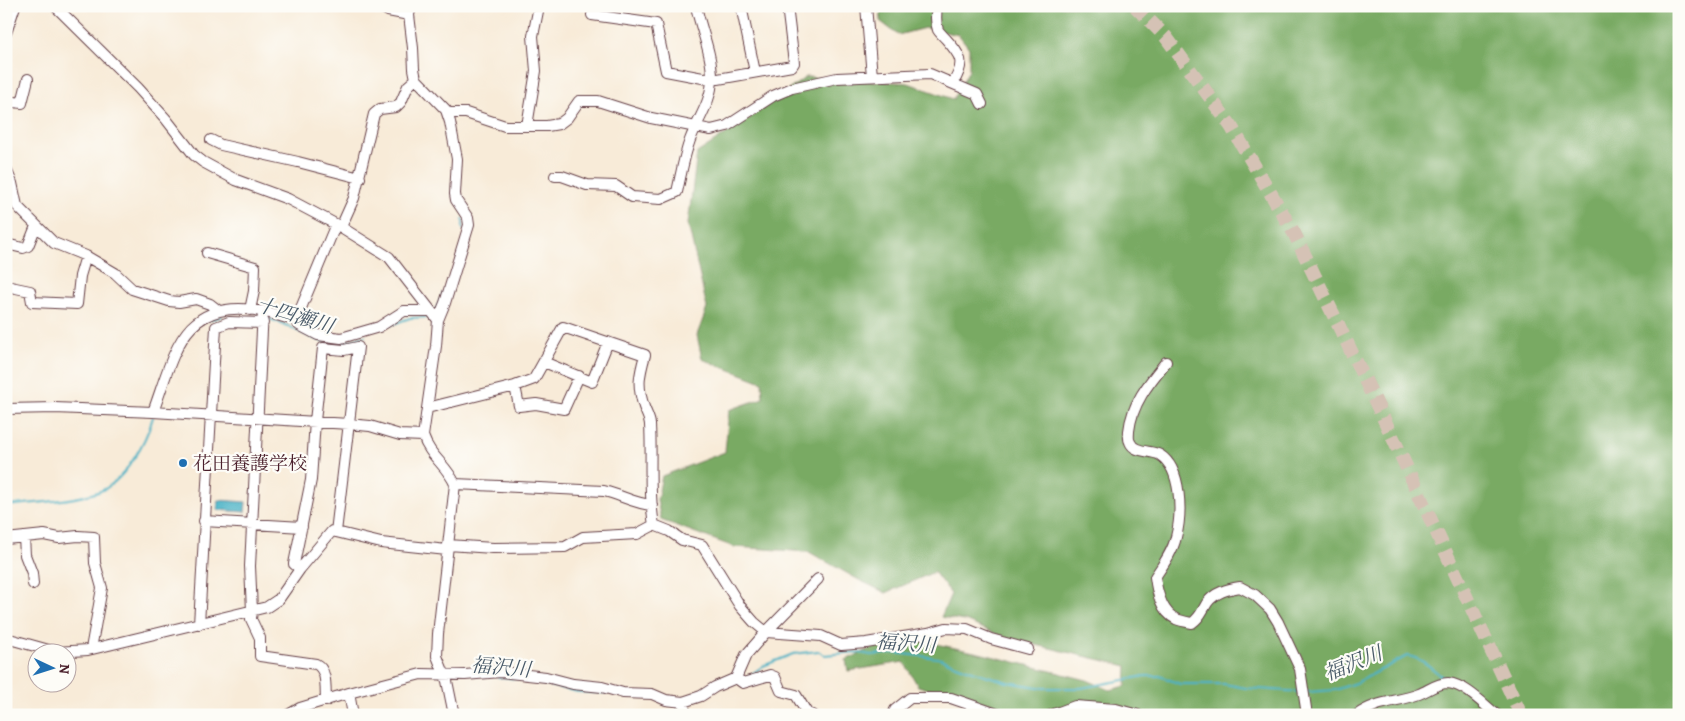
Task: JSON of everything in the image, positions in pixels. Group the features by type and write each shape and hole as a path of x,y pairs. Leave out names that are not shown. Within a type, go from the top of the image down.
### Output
{"street":[{"path":"6,33 15,6"},
{"path":"55,6 144,94 194,155 236,180 288,199 339,226 389,257 438,320"},
{"path":"380,6 388,11 410,11 416,79 447,113 457,159 456,200 468,218 469,225 438,320 423,436 427,448 446,469 454,484 437,656 444,673 454,715"},
{"path":"527,126 536,71 533,36 539,6"},
{"path":"594,6 592,15 656,24 666,71 712,79 792,66 794,63 787,6"},
{"path":"555,176 562,176 587,184 616,186 632,197 661,200 677,192 690,139 710,96 712,79 711,64 696,6"},
{"path":"741,6 755,72"},
{"path":"866,6 872,76"},
{"path":"937,6 936,19 938,31 959,55 962,63 960,72 953,83"},
{"path":"447,113 466,114 505,126 547,126 559,124 567,118 579,101 598,101 651,118 712,130 727,126 773,96 792,88 837,78 930,74 977,94 982,104"},
{"path":"6,101 22,104 28,79"},
{"path":"296,320 339,226 354,198 374,114 380,109 396,107 401,102 408,86 416,79"},
{"path":"211,140 221,145 360,178"},
{"path":"6,169 12,183 17,206 54,244 86,256 115,273 132,289 169,301 196,300 210,304 219,311"},
{"path":"6,244 24,248 28,246 36,226"},
{"path":"207,252 256,268 250,310"},
{"path":"6,286 30,291 32,302 77,304 80,276 86,256"},
{"path":"153,412 178,344 196,321 219,311 235,309 263,311 296,320 299,325 322,342 344,350 358,347 336,532"},
{"path":"263,311 264,323 250,566 251,619 260,638 260,656 320,666 324,674 326,701"},
{"path":"322,342 380,327 404,312 430,311"},
{"path":"199,624 216,327 229,322 264,323"},
{"path":"427,408 515,386 534,379 563,327 645,354 639,378 640,394 650,422 650,479 654,525"},
{"path":"300,568 294,564 311,480 322,342"},
{"path":"544,362 592,382 608,342"},
{"path":"1166,362 1137,401 1130,423 1129,440 1135,449 1161,456 1170,465 1178,483 1177,536 1156,577 1161,602 1176,619 1192,623 1198,620 1208,601 1218,593 1240,587 1255,595 1270,609 1300,669 1307,714"},
{"path":"515,386 519,406 536,404 564,409 579,376"},
{"path":"6,409 55,408 315,421 370,426 400,435 423,436"},
{"path":"454,484 604,491 622,495 638,504 652,505"},
{"path":"204,521 302,527"},
{"path":"6,638 56,652 91,649 268,607 279,599 300,568 332,531 380,543 448,548 564,547 583,537 637,534 654,525 669,531 682,540 702,546 740,606 766,632 821,636 841,645 928,633 946,628 967,629 991,639 1028,649"},
{"path":"6,539 44,535 59,538 94,537 95,562 102,588 91,649"},
{"path":"24,538 25,556 32,573 33,584"},
{"path":"288,715 300,708 349,693 421,674 444,673 465,675 501,672 546,677 572,684 602,687 624,693 652,694 666,700 683,702 701,696 714,687 736,678 746,655 818,579"},
{"path":"736,678 743,683 770,675 775,677 781,691 796,695 807,713 812,715"},
{"path":"1357,715 1366,708 1377,704 1419,694 1437,685 1448,683 1462,687 1497,715"},
{"path":"349,693 353,715"},
{"path":"892,715 895,710 910,698 951,698 1000,715"},
{"path":"683,702 686,715"},
{"path":"1051,715 1075,706 1116,709 1138,715"}],"green space":[{"path":"882,6 1679,6 1679,715 976,715 973,703 918,686 904,662 848,671 846,660 898,636 979,653 1087,680 1110,690 1126,686 1127,666 1006,638 965,621 941,617 951,594 934,572 886,593 809,552 734,547 661,520 657,500 662,476 725,452 729,410 763,398 762,382 702,359 697,335 707,308 688,224 697,153 747,120 806,77 908,83 953,99 969,70 969,48 959,35 925,28 898,35 880,21"}],"water":[{"path":"218,500 246,502 245,512 217,510"}],"waterway":[{"name":"十四瀬川","path":"463,219 463,229"},
{"name":"十四瀬川","path":"435,312 443,293"},
{"name":"十四瀬川","path":"210,320 222,316"},
{"name":"十四瀬川","path":"390,325 410,318 431,317"},
{"name":"十四瀬川","path":"266,318 323,342 335,343 365,336"},
{"name":"十四瀬川","path":"6,506 76,498 108,487 117,480 133,460 145,438 153,417"},
{"name":"福沢川","path":"749,676 763,666 793,654 818,651 825,655 855,652 871,655 895,653 938,658 1007,682 1044,688 1081,688 1145,676 1160,676 1180,684 1224,684 1246,688 1301,692"},
{"name":"福沢川","path":"1308,692 1335,690 1358,682 1407,656 1423,662 1445,679"},
{"name":"福沢川","path":"498,677 519,679 578,692 606,693"},
{"name":"福沢川","path":"301,715 310,710"}],"tunnel":[{"path":"1135,6 1166,37 1231,126 1294,233 1393,438 1521,715"}],"place":[{"name":"花田養護学校","path":"183,463"}]}
